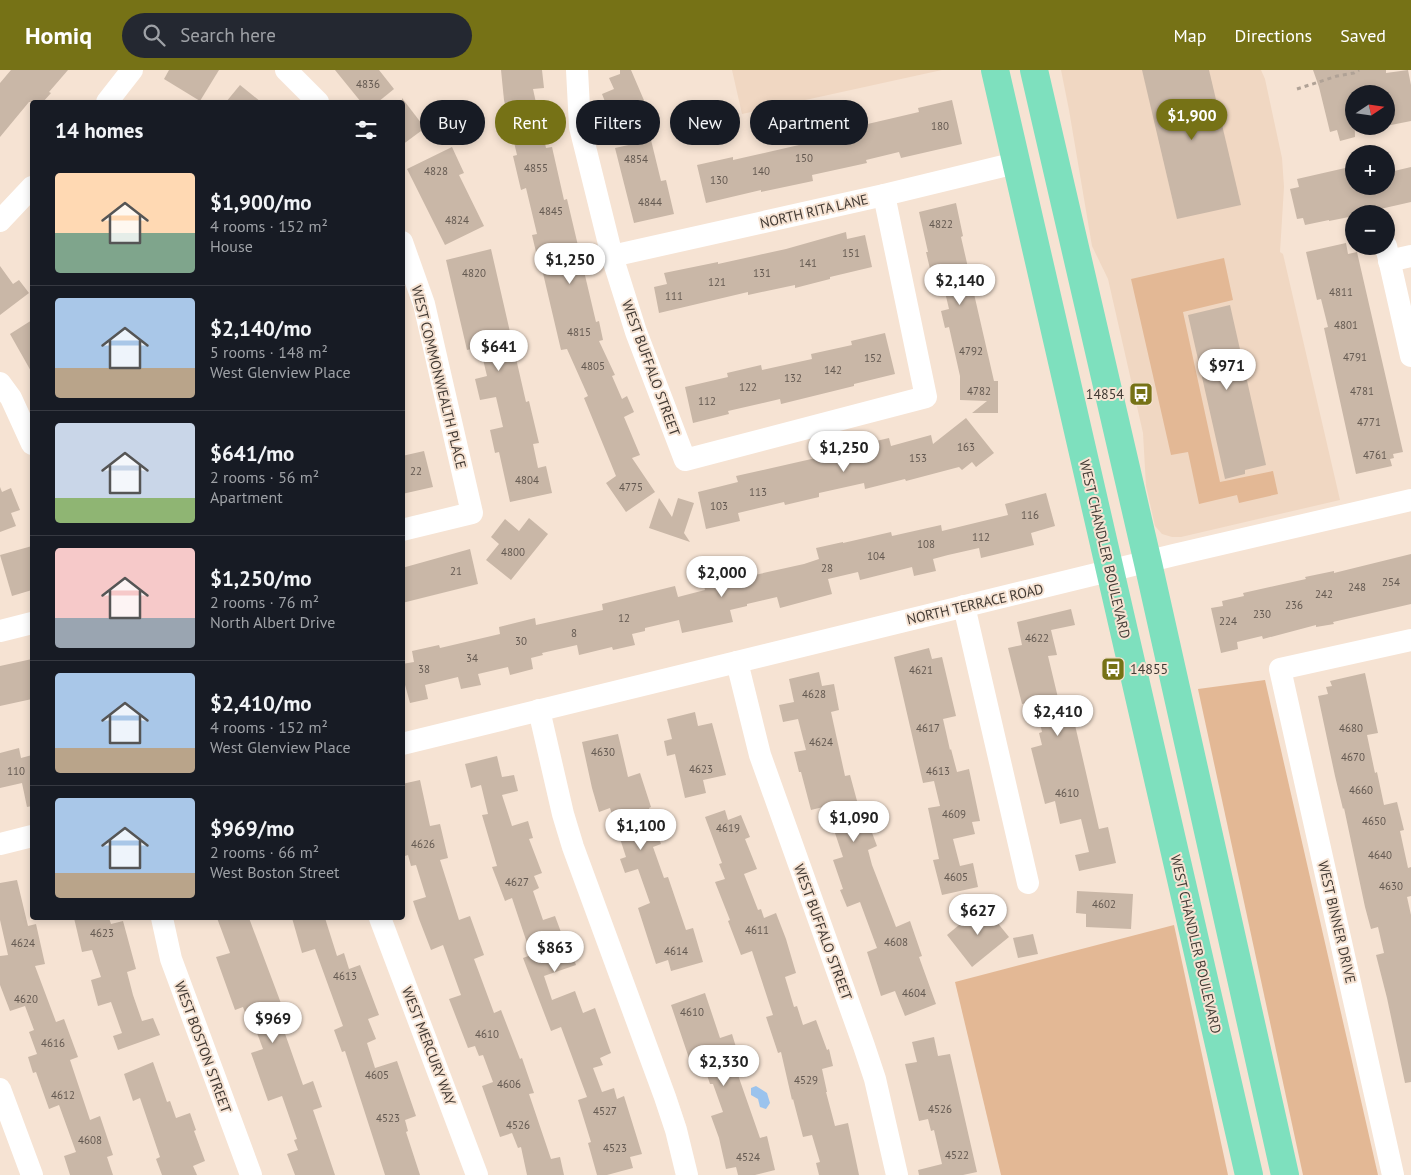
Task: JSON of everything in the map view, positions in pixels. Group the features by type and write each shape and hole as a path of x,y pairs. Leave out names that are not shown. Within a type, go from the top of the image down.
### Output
{"main road":[{"name":"WEST CHANDLER BOULEVARD","path":"995,70 1249,1175"},
{"path":"1034,70 1148,562 1285,1175"}],"street":[{"path":"109,100 132,70"},
{"path":"286,70 316,100"},
{"name":"WEST BUFFALO STREET","path":"576,70 580,127 612,256 636,332 685,460 926,397 884,195"},
{"name":"NORTH RITA LANE","path":"612,256 884,195 1016,163"},
{"path":"0,222 30,189"},
{"name":"WEST COMMONWEALTH PLACE","path":"405,250 424,304 472,513 405,529"},
{"path":"1388,255 1411,356"},
{"path":"1395,255 1411,256"},
{"path":"0,382 11,398 30,440"},
{"name":"NORTH TERRACE ROAD","path":"405,743 1110,572 1176,554 1411,500"},
{"path":"964,606 1028,882"},
{"path":"0,631 30,624"},
{"name":"WEST BINNER DRIVE","path":"1393,1175 1280,670 1411,640"},
{"name":"WEST BUFFALO STREET","path":"737,662 760,755 875,1079 897,1175"},
{"path":"538,710 563,814 573,847 665,1098 676,1130 687,1175"},
{"path":"0,844 30,836"},
{"name":"WEST BOSTON STREET","path":"162,920 171,959 251,1175"},
{"name":"WEST MERCURY WAY","path":"381,920 477,1175"},
{"path":"0,1089 32,1175"}],"path":[{"path":"1297,89 1337,76 1354,73 1358,70"}],"shaded area":[{"path":"732,70 942,70 806,100 750,100 750,112 742,114"},
{"path":"1061,70 1261,70 1265,79 1282,158 1284,187 1280,252 1283,254 1340,500 1181,537 1162,534 1155,526 1146,486 1143,433 1108,279 1092,246"},
{"path":"1224,258 1233,300 1183,312 1220,482 1273,471 1278,494 1239,503 1237,495 1199,504 1188,452 1171,455 1131,279"},
{"path":"1265,680 1378,1175 1303,1175 1198,689"},
{"path":"1174,925 1228,1175 1001,1175 955,982"}],"water":[{"path":"756,1086 767,1093 770,1103 766,1109 760,1107 758,1099 751,1095 751,1088"}],"building":[{"path":"11,70 68,70 49,92 51,93 45,100 30,100 0,137 0,83"},
{"path":"169,70 219,70 201,100 164,79"},
{"path":"335,70 379,70 394,89 380,100 359,100"},
{"path":"501,70 542,70 544,88 533,89 535,100 504,100"},
{"path":"620,70 631,70 644,100 604,100 602,94 614,89 609,78 620,74"},
{"path":"1142,70 1209,70 1241,205 1177,219"},
{"path":"1313,70 1386,70 1386,73 1408,70 1411,85 1411,121 1395,124 1395,85 1345,85 1345,135 1355,135 1355,137 1340,141 1337,130 1330,132"},
{"path":"240,85 259,100 228,100"},
{"path":"952,100 962,144 901,158 899,152 866,160 867,163 812,175 813,181 761,192 761,190 706,203 697,165 733,157 733,160 799,145 868,145 868,124 919,112 918,108"},
{"path":"405,102 420,121 420,132 405,143"},
{"path":"515,145 545,145 546,148 552,147 564,200 567,199 596,322 599,321 603,340 599,341 615,375 612,376 622,399 627,396 634,412 624,417 640,455 632,458 655,492 626,512 606,483 616,476 584,398 588,396 567,349 561,350 532,235 537,234 526,188 521,190 513,156 517,155"},
{"path":"628,145 652,145 661,181 666,180 674,214 634,223 615,148"},
{"path":"452,147 464,173 459,175 484,226 445,245 407,169"},
{"path":"1411,167 1411,202 1395,206 1345,205 1345,218 1305,225 1303,218 1297,219 1290,189 1299,187 1297,179 1345,168 1345,195 1395,195 1395,171"},
{"path":"956,203 963,236 961,237 994,381 998,381 998,413 972,413 987,401 960,400 960,376 949,327 945,328 941,311 949,309 940,271 931,273 926,252 928,252 919,212"},
{"path":"846,232 847,239 865,235 872,267 795,288 795,285 748,295 748,292 659,313 654,287 667,284 664,273 718,262 718,264 786,249"},
{"path":"1345,243 1345,255 1358,255 1403,452 1393,454 1394,458 1390,459 1392,466 1356,474 1324,328 1328,327 1321,299 1317,300 1306,252"},
{"path":"491,249 526,402 529,401 539,443 533,444 538,468 546,466 552,493 510,502 499,452 495,453 490,430 503,427 496,397 480,400 475,379 487,376 480,347 467,350 446,260"},
{"path":"0,266 13,284 19,280 29,293 0,315"},
{"path":"1230,305 1266,465 1245,470 1245,474 1225,479 1188,315"},
{"path":"30,321 30,369 10,334"},
{"path":"885,333 895,374 781,404 780,399 728,411 729,414 693,423 685,387 728,377 727,373 761,365 762,370 812,359 811,354 852,345 851,341"},
{"path":"966,418 994,453 976,467 972,462 962,470 959,467 906,481 905,479 865,489 864,483 819,493 819,497 785,505 784,502 738,513 740,521 706,529 698,492 738,482 736,476 829,455 829,452 889,438 891,446 931,435 933,444"},
{"path":"424,451 433,487 405,493 405,455"},
{"path":"0,487 2,492 11,488 20,510 11,513 16,526 0,532"},
{"path":"1046,493 1055,526 1031,533 1034,545 981,558 979,548 933,559 936,571 914,576 912,567 860,580 858,572 828,579 832,594 780,608 777,597 730,610 733,622 682,633 679,620 645,628 645,631 632,634 635,645 613,650 612,647 579,655 577,645 542,653 543,655 531,658 533,669 510,675 508,667 478,674 481,685 461,689 458,677 425,685 428,699 410,703 405,685 405,664 414,662 412,651 439,645 440,648 500,634 499,627 535,618 536,625 603,610 602,604 675,586 678,597 705,590 703,582 740,574 741,578 819,559 816,548 891,532 892,536 941,525 942,531 1008,515 1005,504"},
{"path":"659,498 672,517 678,498 694,503 684,533 690,542 649,528"},
{"path":"529,518 548,534 511,580 486,560 499,544 491,537 505,519 519,531"},
{"path":"30,547 30,591 12,596 0,555"},
{"path":"470,549 478,584 405,602 405,567"},
{"path":"1411,554 1411,604 1333,622 1334,624 1316,627 1316,625 1263,639 1262,636 1237,642 1238,649 1221,653 1211,608 1223,606 1222,601 1244,596 1243,593 1306,579 1305,577 1334,571 1334,573"},
{"path":"1071,609 1075,625 1051,630 1057,655 1048,656 1065,727 1075,725 1099,829 1108,827 1116,863 1079,871 1075,855 1089,852 1081,819 1060,824 1055,801 1045,804 1031,748 1042,745 1039,733 1042,732 1035,701 1022,704 1008,648 1022,645 1017,622"},
{"path":"929,648 932,659 942,657 956,716 943,719 950,750 957,772 969,769 980,821 972,822 975,834 953,839 960,866 973,863 978,887 942,895 933,860 939,859 928,808 940,806 934,781 923,783 894,657"},
{"path":"30,659 30,699 0,706 0,666"},
{"path":"819,672 822,686 834,684 839,710 831,712 845,776 850,775 863,823 868,822 877,846 868,850 872,865 896,927 910,921 922,956 919,957 936,1004 905,1016 895,991 881,996 867,952 877,948 860,902 847,907 840,890 843,889 833,860 843,857 830,818 826,819 823,807 811,810 794,752 806,750 798,719 783,722 779,705 794,702 789,679"},
{"path":"1365,673 1378,733 1367,735 1375,773 1377,772 1384,805 1397,802 1404,830 1400,831 1408,868 1411,867 1411,896 1407,897 1411,915 1411,1082 1405,1083 1376,955 1384,953 1378,927 1371,929 1365,907 1318,696 1328,694 1326,687 1332,686 1330,681"},
{"path":"695,712 698,726 712,723 726,775 703,780 706,793 685,798 675,754 667,756 664,741 672,739 667,719"},
{"path":"618,734 628,777 640,773 651,807 649,808 661,844 653,847 664,878 668,877 686,930 693,928 703,962 671,971 668,960 656,964 638,908 650,903 638,869 625,873 620,859 626,857 610,808 599,812 582,742"},
{"path":"19,748 21,758 30,756 30,806 27,807 22,783 0,788 0,753"},
{"path":"497,756 502,777 514,775 518,791 502,795 512,826 528,821 533,838 529,839 542,873 534,876 539,888 533,891 543,920 555,916 565,943 568,942 576,965 544,976 552,1000 575,991 583,1013 595,1008 611,1053 600,1058 603,1065 593,1068 602,1092 614,1088 617,1099 624,1096 642,1154 630,1157 633,1168 607,1175 597,1175 588,1143 591,1142 578,1100 587,1097 561,1027 551,1031 523,958 531,955 512,898 505,901 492,867 497,866 482,815 488,814 481,785 471,788 465,764"},
{"path":"420,780 430,826 440,824 448,858 440,860 459,920 470,916 484,955 474,959 494,1013 501,1010 520,1059 522,1058 534,1093 529,1094 551,1159 560,1157 564,1175 527,1175 521,1147 518,1148 512,1133 500,1137 482,1086 493,1082 483,1055 479,1056 475,1046 468,1048 449,999 461,995 443,945 431,950 413,901 426,897 416,865 411,866 408,855 405,856 405,783"},
{"path":"725,810 728,820 741,815 750,837 745,839 757,869 744,874 758,910 761,909 764,918 776,913 786,939 796,973 785,977 794,1007 797,1006 803,1025 816,1020 827,1050 829,1049 833,1066 822,1069 826,1092 835,1126 848,1123 859,1175 819,1175 816,1163 820,1162 812,1135 803,1137 781,1052 778,1053 766,1017 773,1015 752,951 741,955 715,882 725,879 719,864 722,863 705,817"},
{"path":"17,880 28,926 36,924 45,964 35,966 56,1022 64,1019 78,1057 70,1060 90,1120 100,1116 113,1155 107,1157 113,1175 70,1175 64,1156 76,1152 59,1105 49,1109 36,1072 33,1073 28,1057 37,1054 29,1032 34,1030 25,1006 10,1011 0,985 0,956 8,955 0,920 0,883"},
{"path":"1077,891 1133,894 1131,929 1086,927 1086,914 1076,913"},
{"path":"983,905 1009,937 972,967 947,935"},
{"path":"74,920 110,920 111,924 123,921 136,969 127,972 133,995 142,1021 153,1018 160,1035 118,1050 113,1036 122,1033 111,1002 98,1006 91,980 101,977 92,950 82,952"},
{"path":"218,920 250,920 282,1006 276,1008 303,1085 313,1081 322,1107 313,1110 335,1175 295,1175 287,1154 298,1150 294,1140 297,1139 282,1096 268,1101 251,1053 263,1049 251,1017 247,1018 243,1007 235,1010 216,957 230,953"},
{"path":"293,920 326,920 337,956 344,953 349,969 360,965 379,1015 368,1019 376,1039 367,1043 375,1068 397,1061 416,1116 405,1120 408,1131 406,1132 420,1175 385,1175 345,1051 342,1052 334,1030 343,1026 315,949 302,953"},
{"path":"1033,934 1038,954 1018,958 1013,938"},
{"path":"705,993 720,1038 732,1034 744,1073 738,1075 760,1138 767,1136 775,1170 755,1175 738,1175 736,1167 726,1169 719,1138 711,1116 723,1112 703,1063 692,1067 671,1005"},
{"path":"934,1037 938,1056 950,1054 977,1172 963,1175 919,1175 918,1170 942,1164 934,1130 931,1131 928,1119 919,1121 905,1064 917,1062 912,1042"},
{"path":"153,1062 167,1102 170,1101 176,1118 190,1113 196,1130 194,1131 205,1161 193,1166 197,1175 162,1175 156,1159 160,1157 140,1098 133,1101 124,1074"}],"place":[{"name":"14854","path":"1141,394"},
{"name":"14855","path":"1113,669"}]}
